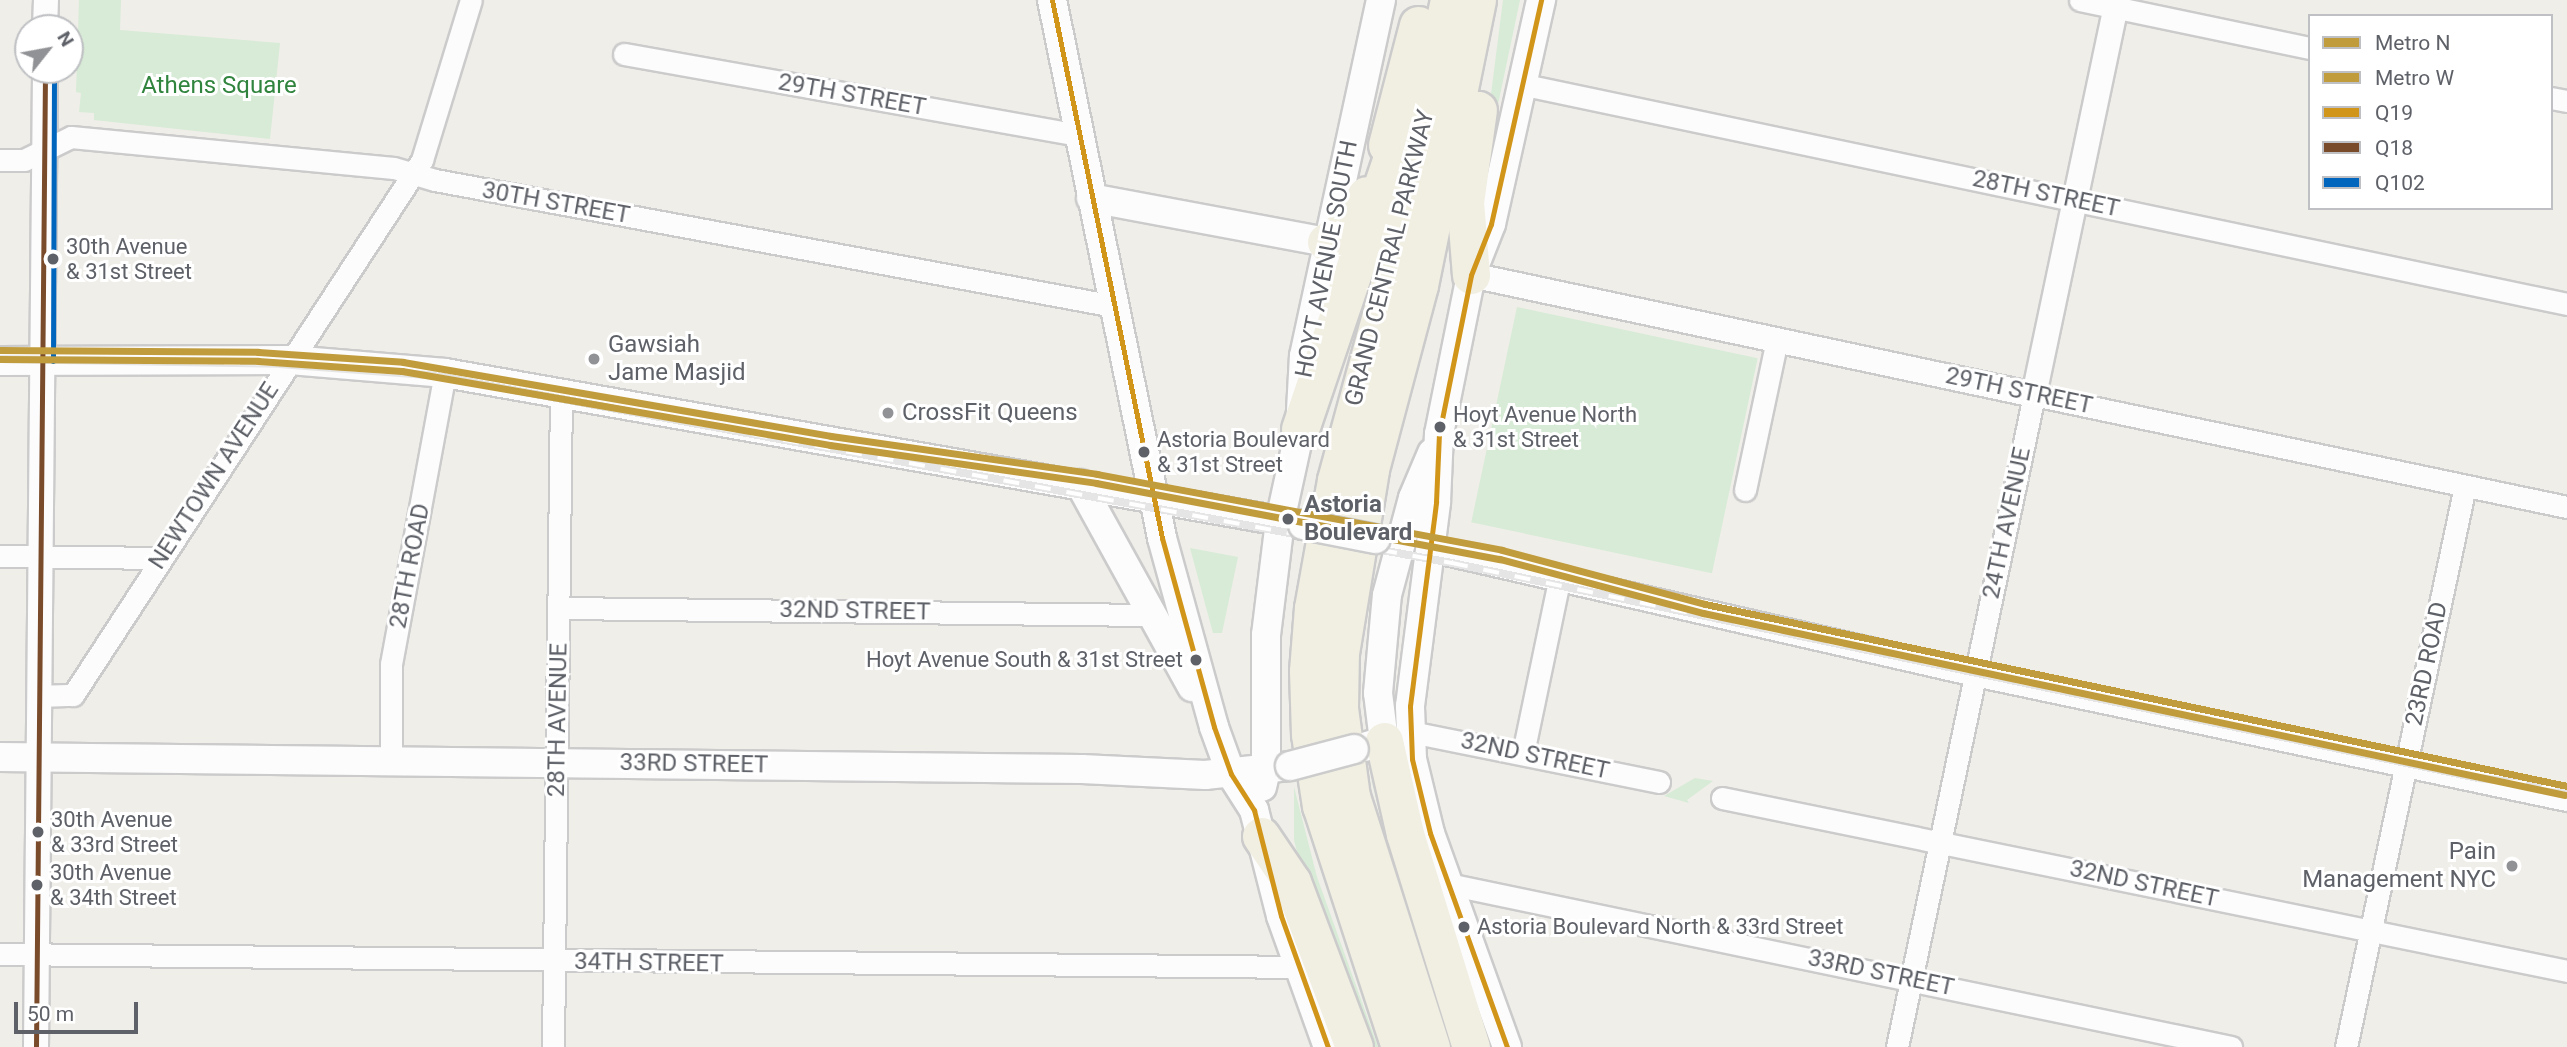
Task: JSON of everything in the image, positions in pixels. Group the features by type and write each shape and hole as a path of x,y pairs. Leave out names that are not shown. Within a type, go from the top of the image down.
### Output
{"highway":[{"path":"1326,242 1354,218 1378,170 1405,85 1423,0"},
{"path":"1300,429 1398,141 1432,0"},
{"name":"GRAND CENTRAL PARKWAY","path":"1400,1047 1321,806 1310,734 1308,671 1315,597 1336,481 1391,277 1449,0"},
{"name":"GRAND CENTRAL PARKWAY","path":"1432,1047 1350,797 1339,708 1340,653 1368,479 1419,285 1476,0"},
{"path":"1471,275 1465,202 1496,0"},
{"path":"1383,741 1405,834 1471,1047"},
{"path":"1257,823 1292,882 1354,1047"}],"main road":[{"path":"1052,0 1155,497 1214,727 1231,774 1257,823 1298,967 1328,1047"},
{"name":"HOYT AVENUE SOUTH","path":"1257,823 1278,768 1264,651 1292,523 1304,356 1326,242 1381,0"},
{"path":"1383,741 1412,678 1429,549 1439,434 1471,275 1491,224 1525,85 1541,0"},
{"path":"1091,198 1326,242"},
{"path":"0,360 290,360 445,373 1155,497 1429,549"},
{"path":"1383,741 1379,660 1387,595 1388,541 1413,498 1439,434"},
{"path":"1080,484 1214,727"},
{"path":"1383,741 1412,759 1430,833 1507,1047"},
{"name":"33RD STREET","path":"0,757 1231,774 1278,768 1383,741"}],"street":[{"name":"NEWTOWN AVENUE","path":"39,696 73,695 159,558 422,160 471,0"},
{"path":"2080,0 2117,4 2308,48"},
{"name":"24TH AVENUE","path":"1897,1047 2117,4"},
{"name":"29TH STREET","path":"624,54 1079,135"},
{"path":"36,1047 46,84"},
{"name":"28TH STREET","path":"1525,85 2567,304"},
{"name":"30TH STREET","path":"0,160 24,160 71,137 394,168 412,175 1114,306"},
{"name":"29TH STREET","path":"1471,275 2567,507"},
{"path":"1745,490 1777,340"},
{"name":"28TH ROAD","path":"391,761 391,664 445,373"},
{"name":"28TH AVENUE","path":"553,1047 561,394"},
{"name":"23RD ROAD","path":"2346,1047 2465,486"},
{"path":"1429,549 1560,576 1975,674 2567,799"},
{"path":"0,556 159,558"},
{"path":"1522,753 1560,576"},
{"name":"32ND STREET","path":"559,608 1151,615"},
{"name":"32ND STREET","path":"1383,741 1522,753 1659,782"},
{"name":"32ND STREET","path":"1722,798 2567,971"},
{"name":"33RD STREET","path":"1448,884 2231,1047"},
{"name":"34TH STREET","path":"0,954 555,962 1298,967"}],"green space":[{"name":"Athens Square","path":"79,0 121,0 120,30 280,43 270,139 94,120 94,113 79,112 81,93 76,92 76,84 84,84 84,14 79,14"},
{"path":"1503,0 1520,0 1493,128 1487,126"},
{"path":"1517,307 1758,358 1712,573 1471,522"},
{"path":"1190,548 1238,557 1222,633 1213,633"},
{"path":"1695,778 1713,781 1687,800 1689,803 1664,796"},
{"path":"1371,779 1399,845 1454,1047 1403,903"},
{"path":"1294,787 1317,877 1378,1047 1368,1047 1307,890 1294,840"}],"railway":[{"path":"0,359 279,364 437,376 1452,563 2478,778 2567,788"}],"metro line":[{"name":"N","path":"0,350 258,352 403,362 831,436 1097,474 1502,550 1705,604 2567,786"},
{"name":"W","path":"0,359 258,361 402,371 830,445 1096,483 1500,559 1703,613 2565,795"}],"transit line":[{"name":"Q19","path":"1052,0 1162,538 1214,727 1231,774 1254,810 1281,916 1328,1047"},
{"name":"Q19","path":"1507,1047 1430,833 1412,759 1410,706 1436,502 1439,434 1471,275 1491,224 1541,0"},
{"name":"Q18","path":"36,1047 45,84"},
{"name":"Q102","path":"53,361 54,84"}],"place":[{"name":"30th Avenue & 31st Street","path":"53,259"},
{"name":"Gawsiah Jame Masjid","path":"594,359"},
{"name":"CrossFit Queens","path":"888,413"},
{"name":"Hoyt Avenue North & 31st Street","path":"1440,427"},
{"name":"Astoria Boulevard & 31st Street","path":"1144,452"},
{"name":"Astoria Boulevard","path":"1288,519"},
{"name":"Hoyt Avenue South & 31st Street","path":"1196,660"},
{"name":"30th Avenue & 33rd Street","path":"38,832"},
{"name":"Pain Management NYC","path":"2512,866"},
{"name":"30th Avenue & 34th Street","path":"37,885"},
{"name":"Astoria Boulevard North & 33rd Street","path":"1464,927"}]}
